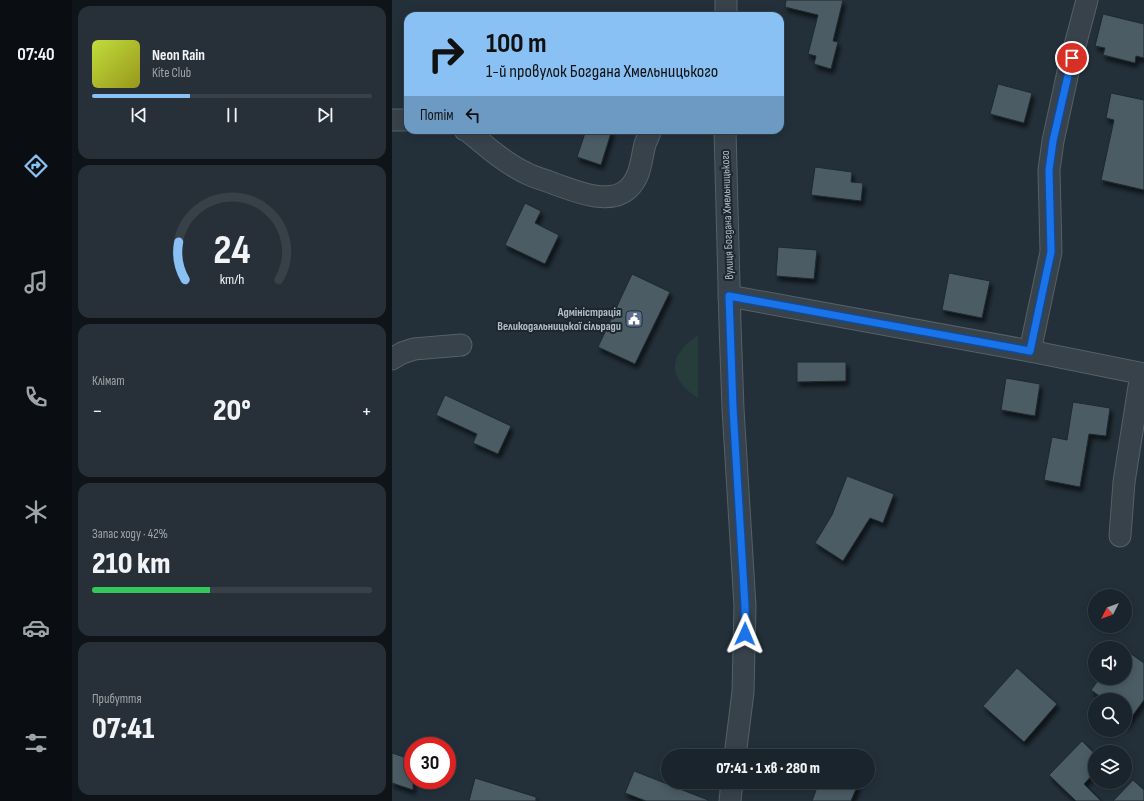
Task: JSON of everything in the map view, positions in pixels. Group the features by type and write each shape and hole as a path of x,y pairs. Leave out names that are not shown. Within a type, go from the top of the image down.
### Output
{"street":[{"path":"726,0 726,12"},
{"path":"1030,351 1051,252 1049,170 1053,141 1068,72 1087,0"},
{"path":"392,120 404,120"},
{"path":"471,134 491,151 526,173 584,194 601,196 618,195 627,189 635,180 639,172 649,134"},
{"name":"вулиця Богдана Хмельницького","path":"725,134 733,408 745,606 743,692 736,749"},
{"path":"729,296 1030,351 1143,374 1124,482 1120,536"},
{"path":"392,359 402,353 414,349 461,346"},
{"path":"730,801 731,789"}],"green space":[{"path":"698,335 698,398 681,383 676,375 675,367 676,359 681,351"}],"building":[{"path":"786,0 843,0 833,41 838,42 831,69 814,64 816,56 808,54 818,15 785,7"},
{"path":"1103,14 1144,24 1144,58 1136,56 1135,63 1103,55 1105,48 1095,46"},
{"path":"998,84 1032,93 1024,123 990,114"},
{"path":"1111,93 1144,100 1144,190 1101,180 1114,120 1106,118"},
{"path":"585,134 611,134 601,165 577,157"},
{"path":"815,167 852,172 851,182 863,183 861,201 811,195"},
{"path":"525,203 541,211 535,223 559,235 545,264 505,245"},
{"path":"778,247 817,250 814,279 776,276"},
{"path":"949,273 990,281 982,318 942,310"},
{"name":"Адміністрація Великодальницької сільради","path":"632,274 670,292 635,364 598,347"},
{"path":"797,362 846,362 846,381 797,382"},
{"path":"1006,378 1040,384 1035,416 1001,410"},
{"path":"445,395 511,426 498,454 473,443 477,434 436,415"},
{"path":"1073,402 1110,408 1106,436 1089,434 1080,487 1044,480 1052,437 1067,440"},
{"path":"847,476 894,494 883,523 870,518 843,561 815,543 832,515"},
{"path":"1132,655 1144,663 1144,700 1132,716 1132,693 1095,693 1091,690 1095,685 1132,685"},
{"path":"1017,668 1057,704 1024,742 983,706"},
{"path":"1082,741 1088,747 1088,780 1084,784 1101,801 1076,801 1049,775"},
{"path":"392,753 404,757 404,787 392,783"},
{"path":"634,771 661,782 661,789 680,789 708,801 646,801 625,793"},
{"path":"475,778 536,797 536,801 469,801"},
{"path":"1133,780 1144,790 1144,801 1113,801 1124,789 1132,789"},
{"path":"816,789 856,789 851,801 812,801"}],"place":[{"name":"Адміністрація Великодальницької сільради","path":"634,319"}],"route":[{"path":"745,634 745,606 733,408 729,296 1030,351 1051,252 1049,170 1053,141 1072,58"}]}
